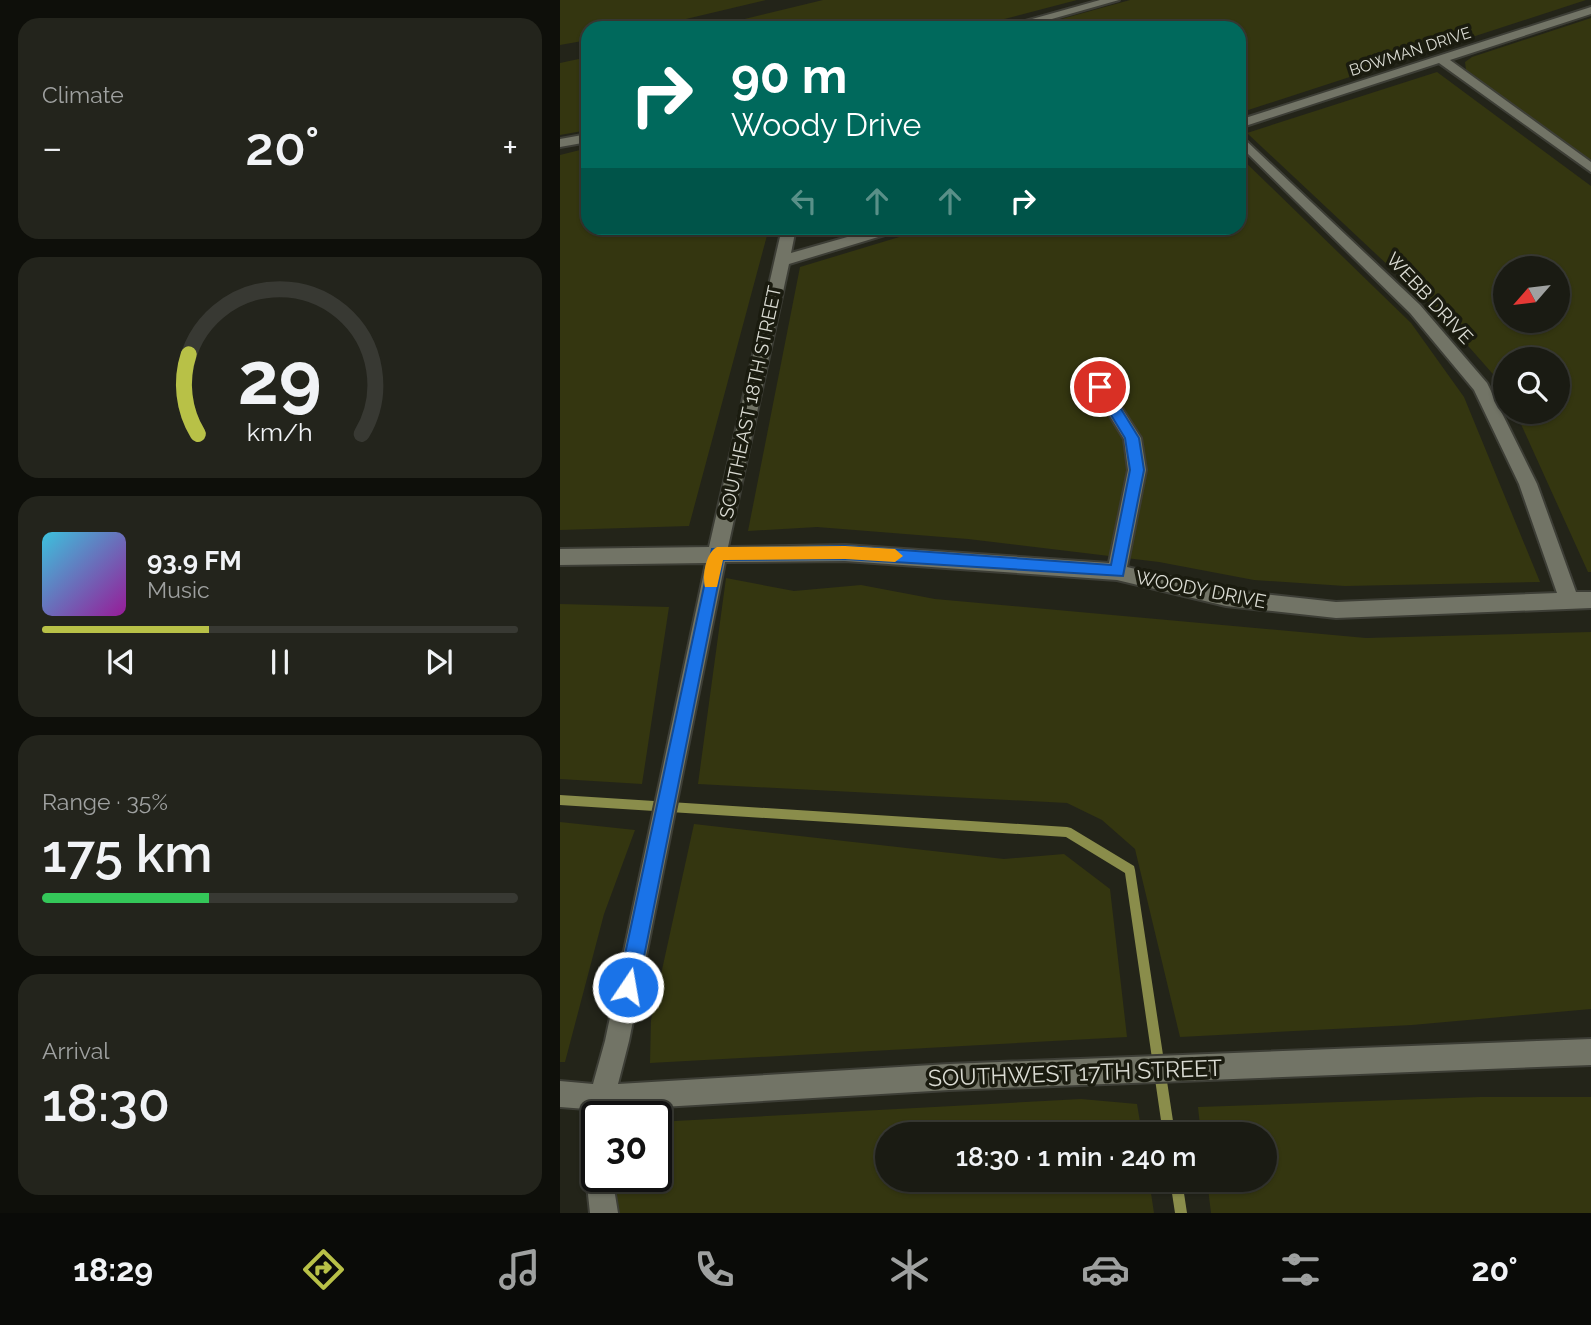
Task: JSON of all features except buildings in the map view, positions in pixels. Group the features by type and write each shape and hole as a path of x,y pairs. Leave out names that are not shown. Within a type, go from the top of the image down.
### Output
{"street":[{"path":"1033,21 1113,0"},
{"name":"BOWMAN DRIVE","path":"1246,122 1591,10"},
{"path":"1442,60 1591,168"},
{"path":"560,143 581,139"},
{"name":"WEBB DRIVE","path":"1246,145 1415,309 1481,387 1528,484 1569,600"},
{"name":"SOUTHEAST 18TH STREET","path":"600,1101 617,1041 717,554 787,235"},
{"path":"781,261 869,235"},
{"path":"1100,387 1132,438 1137,470 1117,572"},
{"name":"WOODY DRIVE","path":"560,557 845,552 1117,572 1226,598 1336,610 1591,600"},
{"name":"SOUTHWEST 17TH STREET","path":"560,1094 601,1098 949,1077 1591,1052"},
{"path":"602,1192 604,1213"}],"green space":[{"path":"560,0 766,0 678,21 581,21 581,41 560,45"},
{"path":"823,0 1077,0 997,21 737,21"},
{"path":"1130,0 1586,0 1246,111 1246,21 1054,21"},
{"path":"1591,18 1591,161 1466,70 1465,62 1472,57"},
{"path":"581,58 581,131 560,135 560,63"},
{"path":"1437,72 1591,186 1591,572 1588,572 1521,424 1570,424 1570,347 1493,347 1493,374 1440,314 1247,133"},
{"path":"581,150 581,235 767,235 689,526 560,530 560,155"},
{"path":"1246,163 1411,323 1464,397 1540,582 1345,586 1254,580 1159,562 968,539 817,527 748,531 800,267 906,235 1246,235"},
{"path":"726,578 794,591 861,585 935,599 1366,638 1591,632 1591,1009 1412,1025 1180,1037 1135,849 1102,820 1067,803 698,784"},
{"path":"560,604 669,607 642,784 560,779"},
{"path":"560,822 635,830 604,914 565,1062 560,1062"},
{"path":"694,824 1004,859 1064,854 1110,889 1127,1037 650,1063 651,1020"},
{"path":"1480,1097 1591,1097 1591,1213 1211,1213 1208,1192 1277,1192 1277,1122 1200,1122 1198,1107"},
{"path":"1081,1099 1137,1104 1140,1122 875,1122 875,1192 1151,1192 1154,1213 618,1213 615,1192 672,1192 672,1121"}],"waterway":[{"path":"560,800 1067,832 1130,870 1167,1122"},
{"path":"1178,1192 1181,1213"}],"slow traffic":[{"path":"711,583 717,554 845,552 895,556"}],"route":[{"path":"628,987 717,554 845,552 1117,572 1137,470 1132,438 1100,387"}]}
